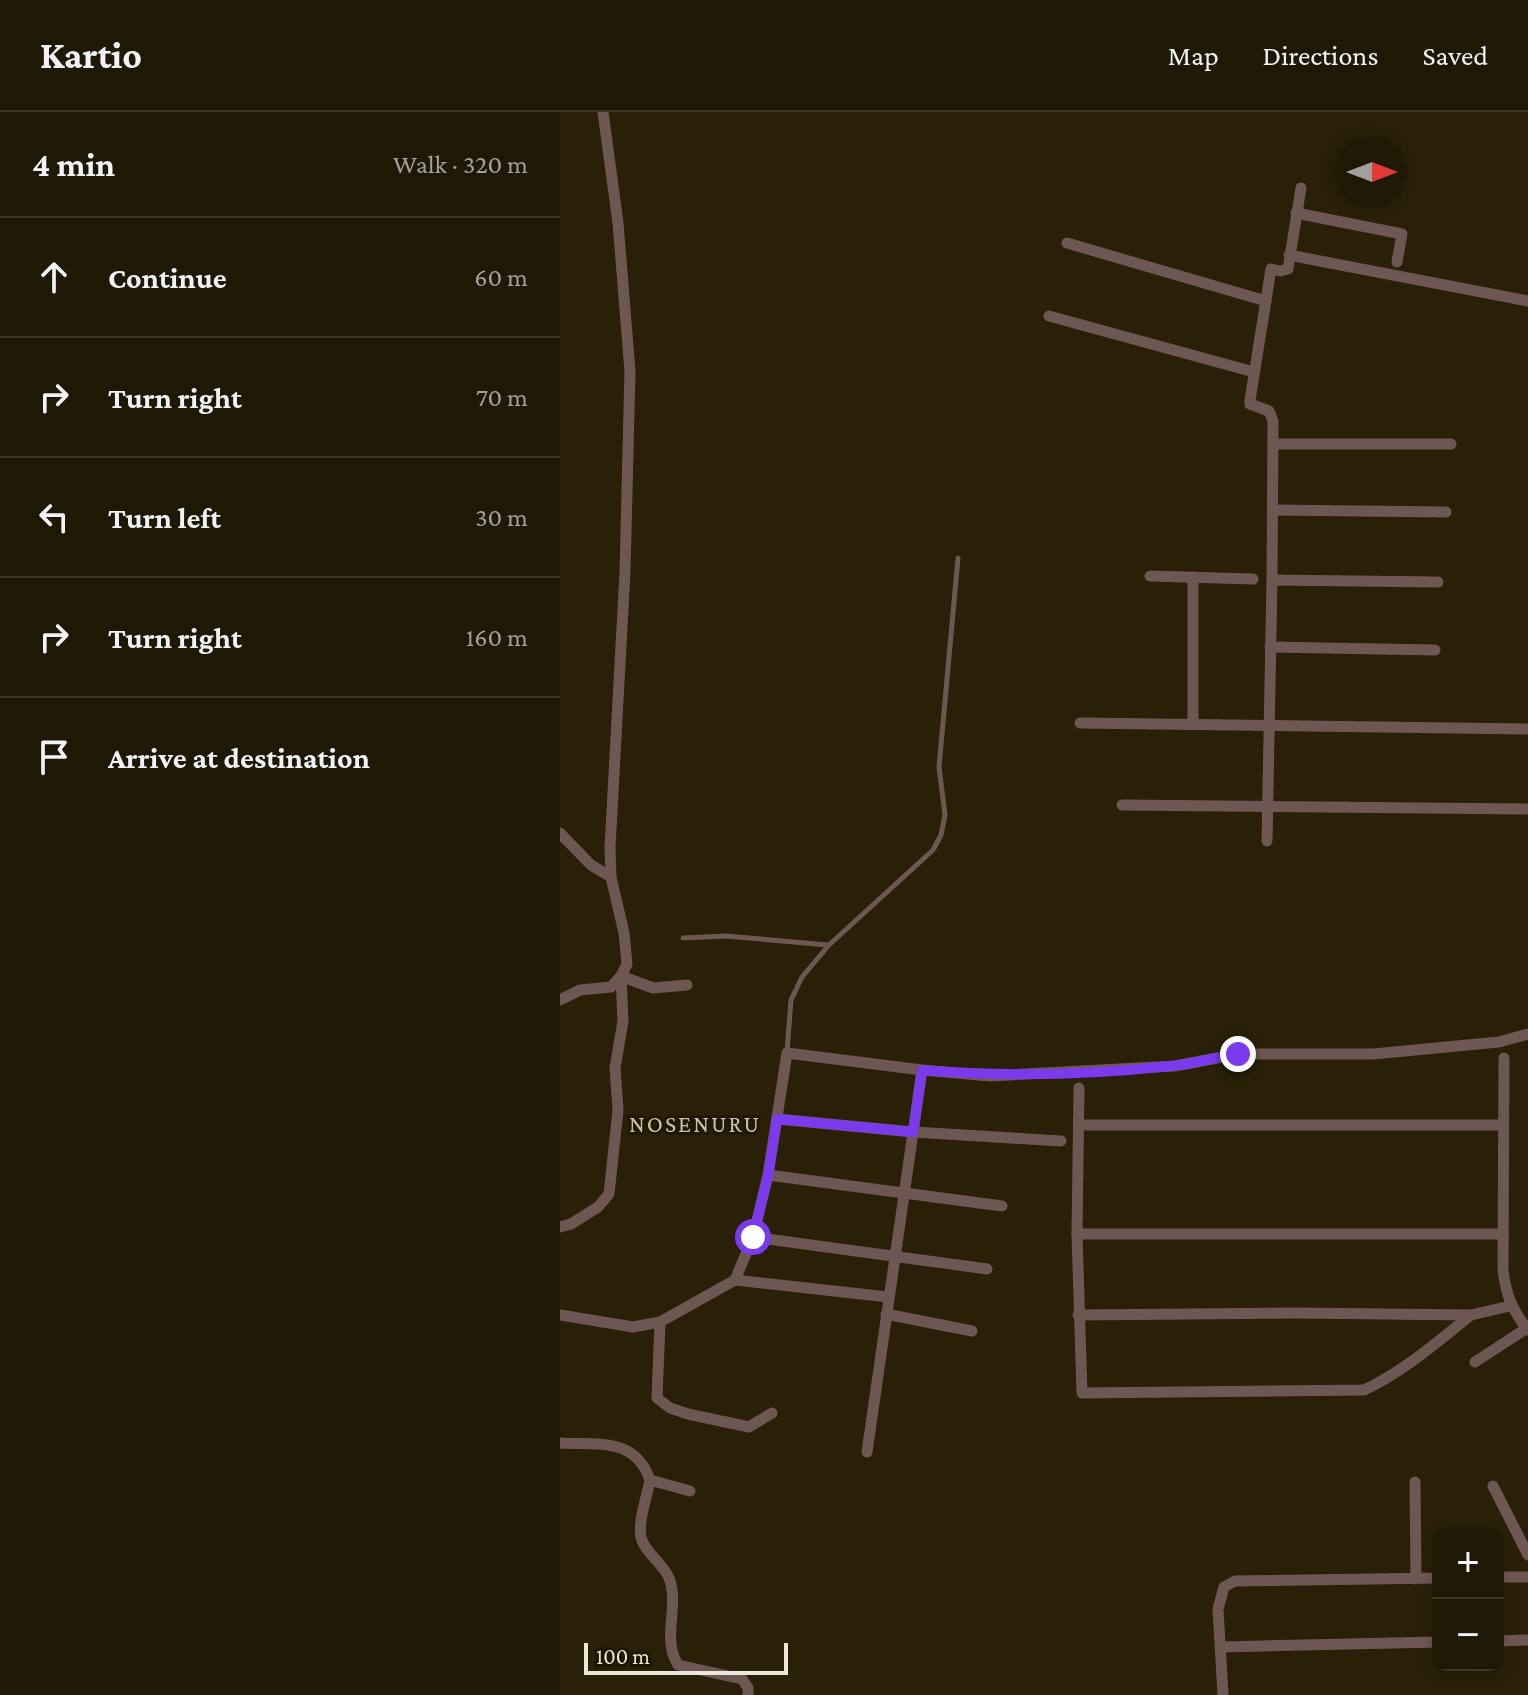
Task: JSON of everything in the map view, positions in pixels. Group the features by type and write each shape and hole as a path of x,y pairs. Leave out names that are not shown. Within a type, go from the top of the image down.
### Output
{"street":[{"path":"560,1000 580,990 611,987 627,964 624,933 611,877 610,848 625,572 630,371 618,223 603,112"},
{"path":"1267,841 1275,444 1272,415 1250,404 1271,269 1288,269 1301,188"},
{"path":"1296,213 1402,234 1397,262"},
{"path":"1067,243 1266,301"},
{"path":"1289,255 1528,301"},
{"path":"1049,316 1254,372"},
{"path":"1275,444 1451,444"},
{"path":"1274,510 1446,512"},
{"path":"1150,576 1253,579"},
{"path":"1193,577 1193,723"},
{"path":"1272,580 1438,582"},
{"path":"1270,647 1435,650"},
{"path":"1080,723 1528,729"},
{"path":"1122,805 1528,809"},
{"path":"560,833 591,865 611,877"},
{"path":"621,976 653,988 687,985"},
{"path":"560,1227 571,1224 598,1207 609,1194 618,1110 615,1068 623,1021 621,976"},
{"path":"735,1280 753,1237 768,1175 787,1053 990,1076 1175,1066 1238,1054 1373,1054 1499,1042 1528,1034"},
{"path":"1475,1362 1527,1329 1510,1306 1503,1270 1504,1058"},
{"path":"867,1452 922,1070"},
{"path":"1079,1088 1077,1234 1082,1393 1364,1390 1381,1382 1471,1315"},
{"path":"777,1119 913,1132 1061,1141"},
{"path":"1080,1125 1503,1125"},
{"path":"768,1175 1002,1206"},
{"path":"1077,1234 1503,1234"},
{"path":"753,1237 987,1269"},
{"path":"560,1315 633,1327 660,1322 735,1280 888,1297"},
{"path":"1078,1315 1471,1315 1510,1306"},
{"path":"886,1314 972,1331"},
{"path":"660,1322 657,1398 670,1408 749,1427 772,1413"},
{"path":"560,1443 610,1445 632,1451 645,1466 650,1480 640,1532 642,1541 669,1578 672,1655 678,1665 742,1679 748,1688 748,1695"},
{"path":"650,1480 690,1491"},
{"path":"1415,1482 1416,1579"},
{"path":"1493,1486 1528,1555"},
{"path":"1504,1577 1528,1577"},
{"path":"1223,1695 1218,1609 1224,1587 1235,1581 1432,1578"},
{"path":"1504,1641 1528,1640"},
{"path":"1221,1647 1432,1642"}],"lane":[{"path":"787,1053 791,1000 802,977 829,945 933,850 941,835 945,815 939,767 958,558"},
{"path":"683,938 726,936 829,945"}],"district":[{"name":"NOSENURU","path":"695,1123"}],"route":[{"path":"753,1237 777,1119 913,1132 922,1070 990,1076 1078,1072 1175,1066 1238,1054"}]}
